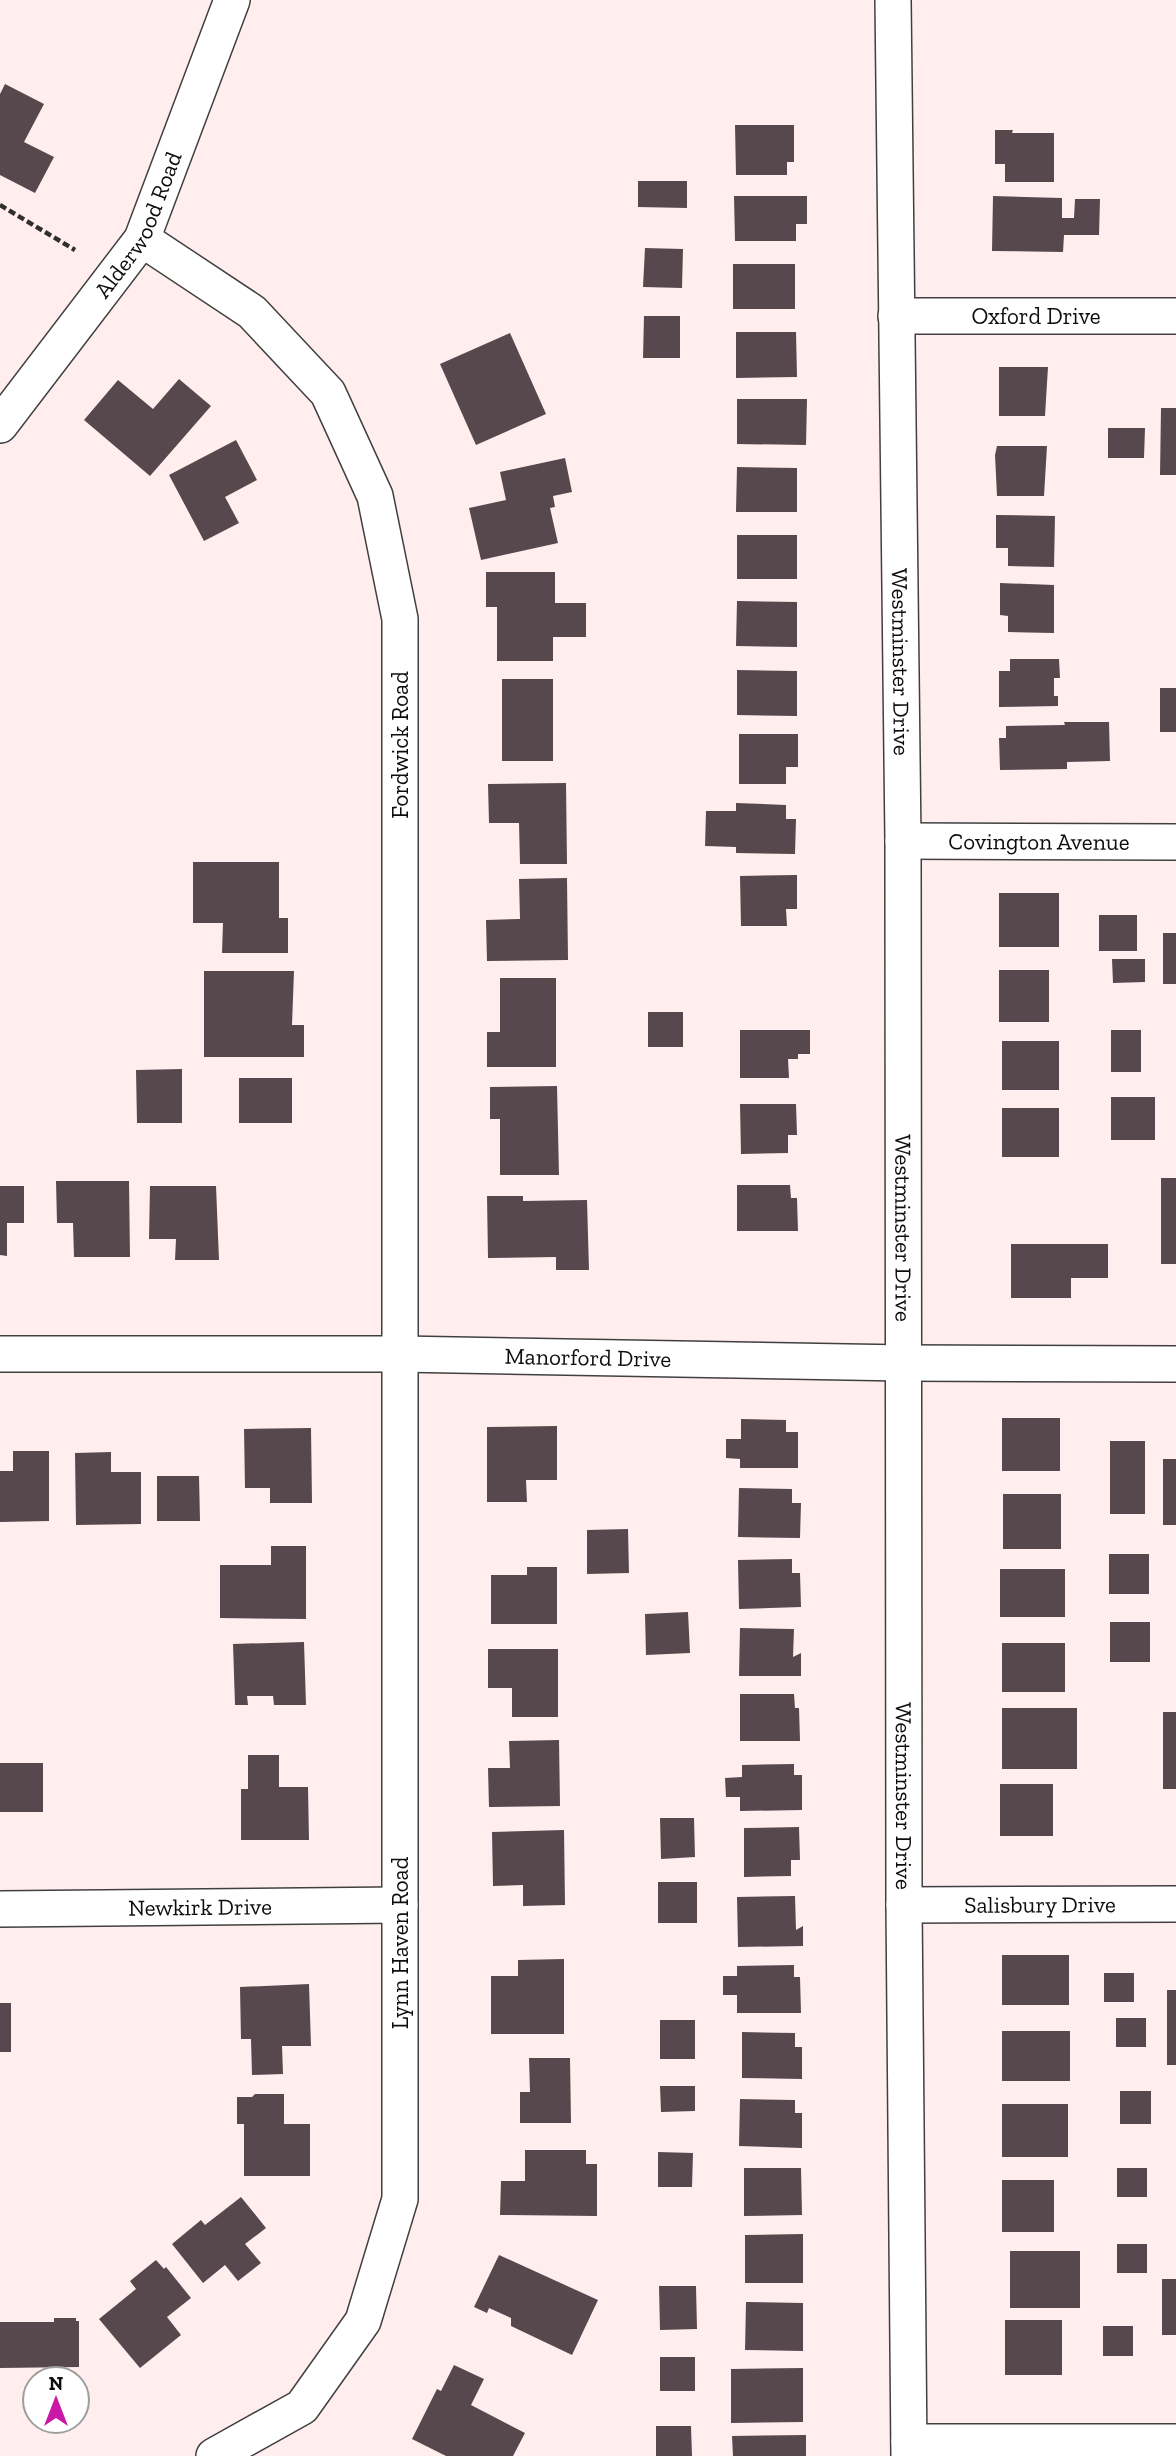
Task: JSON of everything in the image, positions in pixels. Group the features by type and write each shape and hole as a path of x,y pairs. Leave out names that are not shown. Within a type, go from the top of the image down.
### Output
{"street":[{"name":"Alderwood Road","path":"0,425 142,239 232,0"},
{"name":"Westminster Drive","path":"892,0 902,841 904,1905 909,2449"},
{"name":"Fordwick Road","path":"142,239 252,313 328,393 375,496 400,619 400,1354"},
{"name":"Oxford Drive","path":"897,316 1176,316"},
{"name":"Covington Avenue","path":"902,841 1176,842"},
{"name":"Manorford Drive","path":"0,1354 400,1354 904,1363 1176,1364"},
{"name":"Lynn Haven Road","path":"214,2456 302,2407 363,2321 400,2199 400,1354"},
{"name":"Salisbury Drive","path":"904,1905 1176,1904"},
{"name":"Newkirk Drive","path":"0,1909 400,1905"},
{"path":"909,2449 1176,2442"}],"path":[{"path":"0,205 75,250"}],"building":[{"path":"5,84 44,104 24,142 54,157 35,193 0,175 0,94"},
{"path":"735,125 794,125 794,162 787,162 787,175 736,175"},
{"path":"995,130 1013,130 1012,133 1054,133 1054,182 1005,182 1005,164 995,164"},
{"path":"638,181 687,181 687,208 638,207"},
{"path":"734,196 807,196 807,224 796,224 796,241 735,241"},
{"path":"993,196 1062,198 1062,218 1074,218 1075,199 1100,199 1099,235 1064,235 1063,252 992,251"},
{"path":"645,248 683,249 682,288 643,287"},
{"path":"733,264 795,264 795,309 733,309"},
{"path":"644,316 680,316 680,358 643,358"},
{"path":"736,332 796,332 797,377 736,378"},
{"path":"510,333 546,414 476,445 440,364"},
{"path":"999,367 1048,367 1045,416 999,416"},
{"path":"179,379 211,406 150,476 84,420 118,380 153,409"},
{"path":"737,399 807,399 806,445 737,444"},
{"path":"1161,408 1176,408 1176,475 1160,475"},
{"path":"1108,428 1145,428 1144,458 1108,458"},
{"path":"236,440 257,480 225,497 239,523 204,541 169,475"},
{"path":"997,446 1047,446 1044,496 997,496"},
{"path":"565,458 572,492 553,496 555,507 550,508 558,543 481,560 469,508 506,500 500,472"},
{"path":"737,467 797,468 797,512 736,512"},
{"path":"996,515 1055,516 1054,567 1008,566 1008,548 996,548"},
{"path":"737,535 797,535 797,579 737,579"},
{"path":"486,572 555,572 555,603 586,603 586,637 553,637 553,661 497,661 497,607 486,607"},
{"path":"1000,583 1054,585 1054,633 1008,632 1008,616 1000,615"},
{"path":"737,601 797,602 797,647 736,646"},
{"path":"1010,659 1059,659 1060,678 1054,678 1054,696 1058,696 1058,706 999,707 999,671 1010,671"},
{"path":"737,670 797,671 797,716 737,715"},
{"path":"502,679 553,679 553,761 502,761"},
{"path":"1160,688 1176,688 1176,732 1160,732"},
{"path":"1064,722 1109,722 1110,761 1067,762 1067,769 1000,770 999,738 1006,738 1006,726 1065,725"},
{"path":"739,734 798,734 798,767 786,767 786,784 739,784"},
{"path":"566,783 567,864 520,864 519,823 489,823 488,784"},
{"path":"736,803 786,805 786,819 796,819 795,854 736,853 736,847 705,846 706,811 736,811"},
{"path":"193,862 279,862 279,918 288,918 288,953 222,953 223,923 193,923"},
{"path":"797,875 797,909 786,909 787,926 741,926 740,876"},
{"path":"567,878 568,960 487,961 486,920 520,919 519,879"},
{"path":"999,893 1059,893 1059,947 999,947"},
{"path":"1099,915 1137,915 1137,951 1099,951"},
{"path":"1163,933 1176,933 1176,984 1163,984"},
{"path":"1112,959 1145,959 1145,982 1113,983"},
{"path":"999,970 1049,970 1049,1022 999,1022"},
{"path":"204,971 294,971 292,1025 304,1025 304,1057 204,1057"},
{"path":"500,978 556,978 556,1067 487,1067 487,1032 500,1032"},
{"path":"648,1012 683,1012 683,1047 648,1047"},
{"path":"740,1030 810,1030 810,1054 798,1054 798,1059 788,1059 789,1078 740,1078"},
{"path":"1111,1030 1141,1030 1141,1072 1111,1072"},
{"path":"1002,1041 1059,1041 1059,1090 1002,1090"},
{"path":"182,1069 182,1123 137,1123 136,1070"},
{"path":"239,1078 292,1078 292,1123 239,1123"},
{"path":"557,1086 559,1175 500,1175 500,1119 490,1119 490,1087"},
{"path":"1111,1097 1155,1097 1155,1140 1111,1140"},
{"path":"740,1104 796,1104 797,1135 788,1135 788,1153 741,1154"},
{"path":"1002,1108 1059,1108 1059,1157 1002,1157"},
{"path":"1161,1178 1176,1178 1176,1264 1161,1264"},
{"path":"56,1181 129,1181 130,1257 74,1257 73,1223 57,1223"},
{"path":"737,1185 790,1185 791,1198 797,1198 798,1231 737,1231"},
{"path":"0,1186 24,1186 24,1223 7,1223 7,1256 0,1255"},
{"path":"150,1186 216,1186 219,1260 175,1260 176,1239 149,1239"},
{"path":"487,1196 523,1196 523,1201 587,1200 589,1270 556,1270 556,1257 488,1258"},
{"path":"1011,1244 1108,1244 1108,1278 1071,1278 1071,1298 1011,1298"},
{"path":"1002,1418 1060,1418 1060,1471 1002,1471"},
{"path":"741,1419 786,1420 786,1432 798,1432 798,1468 740,1468 740,1459 726,1458 726,1439 741,1439"},
{"path":"557,1426 557,1480 526,1480 527,1502 487,1502 487,1427"},
{"path":"311,1428 312,1503 270,1503 270,1488 245,1488 244,1429"},
{"path":"1110,1441 1145,1441 1145,1514 1110,1514"},
{"path":"13,1451 49,1451 49,1521 0,1522 0,1471 13,1471"},
{"path":"111,1452 111,1472 141,1472 141,1524 76,1525 75,1453"},
{"path":"1163,1459 1176,1459 1176,1525 1163,1525"},
{"path":"157,1476 199,1476 200,1521 157,1521"},
{"path":"739,1488 792,1489 792,1503 801,1503 800,1538 738,1537"},
{"path":"1003,1494 1061,1494 1061,1549 1003,1549"},
{"path":"628,1529 629,1573 587,1574 587,1530"},
{"path":"271,1546 306,1546 306,1619 220,1618 220,1565 271,1565"},
{"path":"1109,1554 1149,1554 1149,1594 1109,1594"},
{"path":"792,1559 792,1573 800,1573 801,1607 739,1609 738,1560"},
{"path":"527,1567 557,1567 557,1624 491,1624 491,1575 527,1575"},
{"path":"1000,1569 1065,1569 1065,1617 1000,1617"},
{"path":"688,1612 690,1653 646,1655 645,1614"},
{"path":"1110,1622 1150,1622 1150,1662 1110,1662"},
{"path":"740,1628 794,1629 793,1657 801,1653 801,1676 739,1676"},
{"path":"304,1642 306,1705 274,1705 273,1696 247,1696 248,1705 235,1705 233,1644"},
{"path":"1002,1643 1065,1643 1065,1692 1002,1692"},
{"path":"488,1649 558,1649 558,1717 512,1717 512,1688 488,1688"},
{"path":"740,1694 794,1694 795,1708 799,1708 800,1741 740,1741"},
{"path":"1002,1708 1077,1708 1077,1769 1002,1769"},
{"path":"1163,1712 1176,1712 1176,1789 1163,1789"},
{"path":"559,1740 560,1806 489,1807 488,1768 510,1768 509,1741"},
{"path":"248,1755 279,1755 279,1787 308,1787 309,1840 241,1840 241,1789 248,1789"},
{"path":"0,1763 43,1763 43,1812 0,1812"},
{"path":"794,1764 794,1775 802,1775 802,1810 740,1811 740,1797 726,1797 725,1778 742,1777 742,1765"},
{"path":"1000,1784 1053,1784 1053,1836 1000,1836"},
{"path":"660,1818 694,1818 695,1857 661,1859"},
{"path":"799,1827 800,1860 791,1860 791,1876 744,1877 744,1828"},
{"path":"564,1830 565,1905 523,1906 523,1885 493,1886 492,1832"},
{"path":"658,1882 697,1882 697,1923 658,1923"},
{"path":"795,1896 796,1930 803,1926 803,1946 738,1947 737,1897"},
{"path":"1002,1955 1069,1955 1069,2005 1002,2005"},
{"path":"564,1959 564,2034 491,2034 491,1976 518,1976 518,1960"},
{"path":"794,1965 794,1977 800,1977 801,2013 737,2013 737,1995 723,1995 723,1976 737,1976 737,1966"},
{"path":"1104,1973 1134,1973 1134,2002 1104,2002"},
{"path":"309,1984 311,2046 282,2046 283,2074 252,2075 251,2039 241,2039 240,1987"},
{"path":"1167,1990 1176,1990 1176,2065 1167,2065"},
{"path":"0,2003 11,2003 11,2052 0,2052"},
{"path":"1116,2018 1146,2018 1146,2047 1116,2047"},
{"path":"660,2020 695,2020 695,2059 660,2059"},
{"path":"1002,2031 1070,2031 1070,2081 1002,2081"},
{"path":"742,2032 795,2033 795,2047 802,2047 802,2079 742,2078"},
{"path":"529,2058 570,2058 571,2123 520,2123 520,2092 530,2092"},
{"path":"660,2086 695,2086 695,2111 661,2112"},
{"path":"1120,2091 1151,2091 1151,2124 1120,2124"},
{"path":"255,2094 284,2094 284,2124 310,2124 310,2176 244,2176 244,2124 237,2124 237,2097 252,2097"},
{"path":"740,2099 795,2100 795,2113 802,2113 802,2148 739,2146"},
{"path":"1002,2104 1068,2104 1068,2157 1002,2157"},
{"path":"525,2150 586,2150 586,2164 597,2164 597,2216 500,2215 501,2181 525,2181"},
{"path":"658,2152 693,2153 692,2187 658,2187"},
{"path":"744,2168 801,2168 802,2215 744,2216"},
{"path":"1117,2168 1147,2168 1147,2197 1117,2197"},
{"path":"1002,2180 1054,2180 1054,2232 1002,2232"},
{"path":"241,2197 266,2228 245,2244 261,2263 238,2281 225,2265 203,2283 172,2244 201,2220 205,2225"},
{"path":"803,2234 803,2283 745,2283 745,2235"},
{"path":"1117,2244 1147,2244 1147,2273 1117,2273"},
{"path":"1010,2251 1080,2251 1080,2308 1010,2308"},
{"path":"499,2255 598,2300 572,2355 511,2326 511,2318 489,2308 487,2313 474,2307"},
{"path":"156,2260 164,2269 166,2267 191,2298 167,2317 181,2335 140,2368 99,2319 136,2289 130,2281"},
{"path":"1162,2279 1176,2279 1176,2335 1162,2335"},
{"path":"659,2286 696,2286 697,2329 660,2330"},
{"path":"746,2302 803,2303 803,2351 745,2350"},
{"path":"54,2318 76,2318 76,2321 79,2321 79,2365 21,2365 21,2368 0,2368 0,2322 54,2322"},
{"path":"1005,2320 1062,2320 1062,2375 1005,2375"},
{"path":"1103,2326 1133,2326 1133,2356 1103,2356"},
{"path":"660,2357 695,2357 695,2391 660,2391"},
{"path":"454,2365 484,2379 471,2405 525,2433 513,2456 446,2456 412,2439 437,2389 441,2391"},
{"path":"803,2368 803,2422 731,2423 731,2369"},
{"path":"656,2426 691,2426 692,2456 656,2456"},
{"path":"806,2435 806,2456 733,2456 732,2436"}]}
